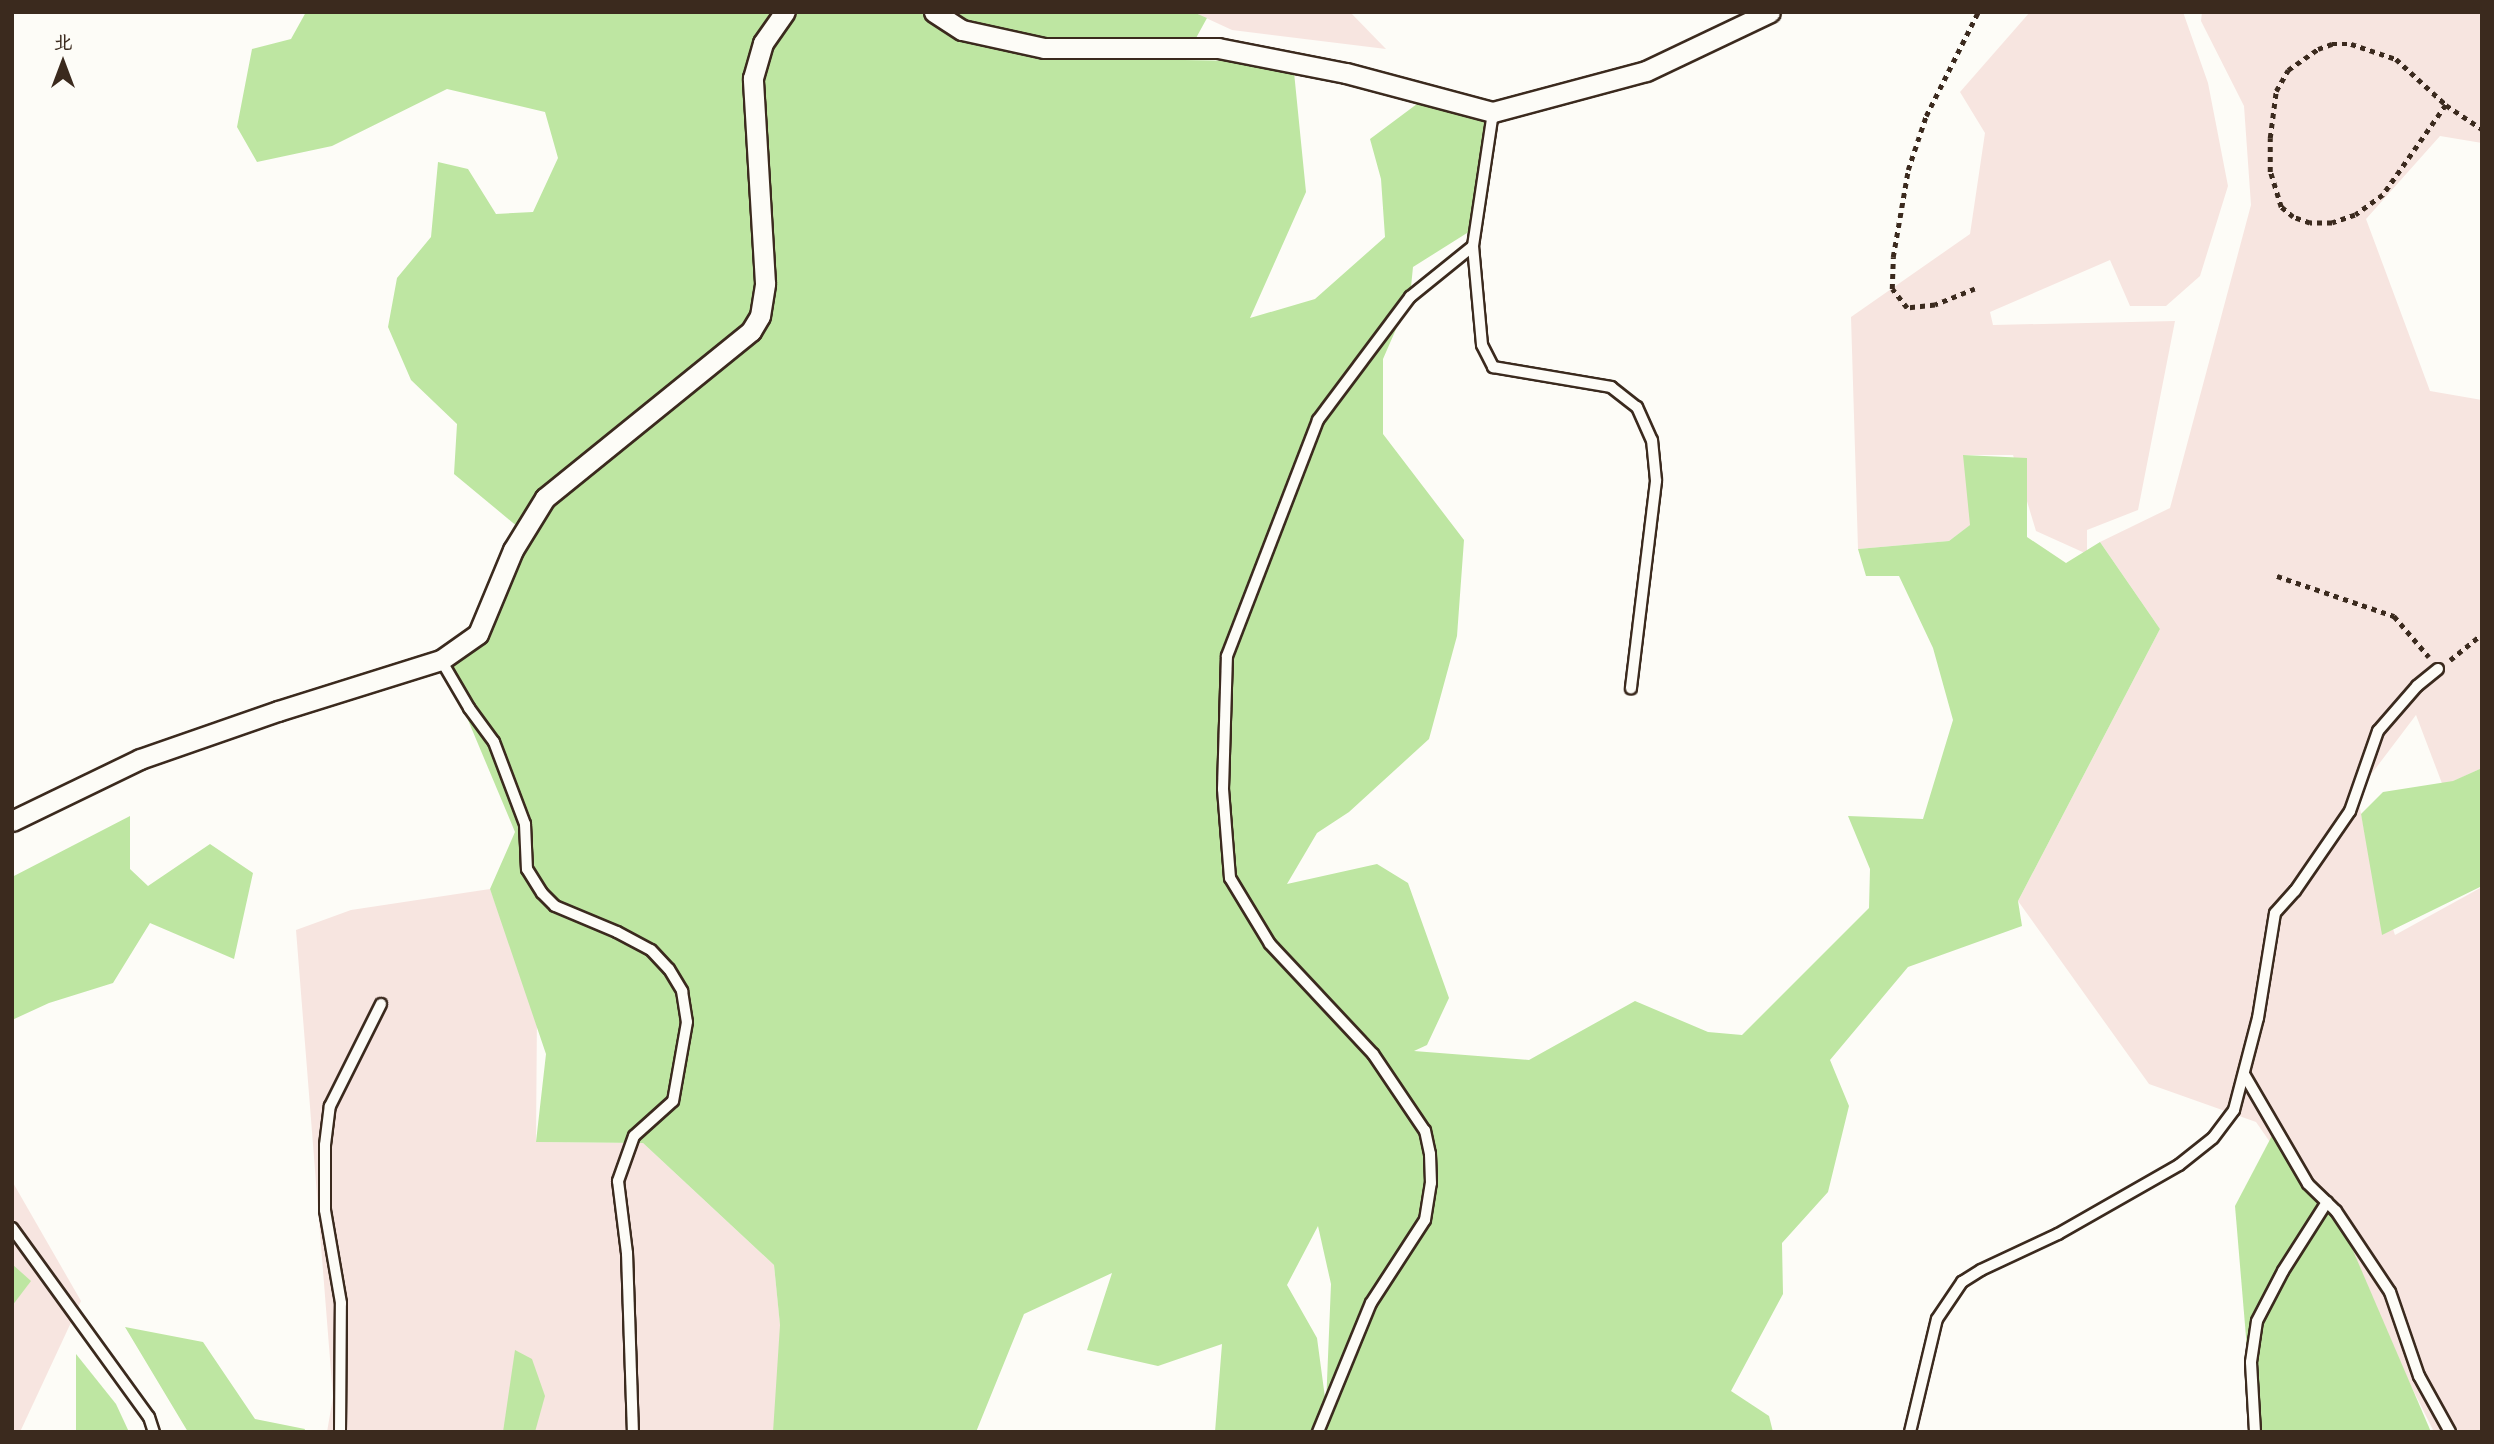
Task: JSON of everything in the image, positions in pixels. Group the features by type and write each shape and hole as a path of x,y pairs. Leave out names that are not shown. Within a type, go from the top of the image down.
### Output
{"street":[{"path":"12,821 140,759 278,711 441,660 478,634 513,550 545,498 751,331 760,316 765,283 753,78 763,43 785,12"},
{"path":"934,12 962,30 1044,48 1218,48 1346,73 1493,112 1646,71 1770,12"}],"lane":[{"path":"1493,112 1473,246 1482,345 1493,367 1611,387 1637,407 1653,440 1656,481 1631,688"},
{"path":"1318,1432 1371,1303 1425,1220 1431,1183 1430,1154 1425,1131 1373,1054 1270,944 1230,878 1223,789 1227,656 1318,420 1409,297 1473,246"},
{"path":"441,660 469,708 494,742 525,824 527,869 542,893 555,906 617,932 651,950 669,969 682,991 687,1022 673,1101 634,1136 618,1181 627,1253 633,1432"},
{"path":"1910,1432 1937,1319 1962,1282 1981,1270 2058,1234 2179,1166 2213,1138 2234,1110 2259,1018 2275,913 2295,891 2350,811 2378,731 2417,686 2438,669"},
{"path":"340,1432 341,1303 325,1210 325,1144 330,1106 381,1004"},
{"path":"2244,1074 2308,1184 2327,1202 2390,1292 2419,1376 2450,1432"},
{"path":"2255,1432 2251,1362 2258,1321 2283,1271 2327,1202"},
{"path":"12,1228 149,1418 154,1432"}],"path":[{"path":"1975,289 1935,305 1908,308 1892,289 1893,257 1908,170 1926,116 1978,12"},
{"path":"2446,104 2389,188 2355,215 2332,223 2309,223 2293,218 2281,207 2270,172 2270,138 2276,91 2288,70 2303,58 2332,44 2351,44 2396,59 2446,104 2482,129"},
{"path":"2277,576 2394,616 2438,669 2482,634"}],"shaded area":[{"path":"1193,12 1350,12 1386,49 1232,30"},
{"path":"2030,12 2183,12 2208,83 2228,186 2200,276 2166,306 2130,306 2110,260 1990,312 1993,325 2175,321 2138,510 2087,530 2087,554 2036,531 2013,455 1964,455 1981,517 1949,541 1858,549 1851,317 1970,234 1985,133 1960,92"},
{"path":"2202,12 2482,12 2482,143 2440,136 2366,219 2430,391 2482,400 2482,768 2443,786 2416,715 2357,793 2370,860 2395,935 2482,887 2482,1432 2434,1432 2339,1241 2256,1122 2149,1084 2018,901 2160,629 2100,542 2170,508 2251,205 2244,106 2201,21"},
{"path":"490,889 537,1015 536,1142 643,1143 774,1265 791,1432 327,1432 333,1397 296,930 351,910"},
{"path":"12,1181 81,1301 20,1432 12,1432"}],"green space":[{"path":"306,12 1193,12 1207,18 1184,60 1293,62 1306,192 1250,318 1315,299 1385,237 1381,179 1370,139 1429,95 1493,112 1475,228 1413,267 1410,297 1383,359 1383,434 1464,540 1457,636 1429,739 1349,812 1317,833 1287,884 1377,864 1408,883 1449,998 1427,1045 1414,1051 1529,1060 1635,1001 1708,1032 1742,1035 1869,908 1870,869 1848,816 1923,819 1953,720 1933,648 1899,576 1866,576 1858,549 1949,541 1970,525 1963,455 2027,458 2027,537 2066,563 2100,542 2160,629 2018,901 2022,926 1908,967 1830,1060 1849,1106 1828,1192 1782,1243 1783,1294 1731,1391 1769,1416 1773,1432 1215,1432 1222,1344 1158,1366 1087,1350 1112,1273 1024,1314 976,1432 773,1432 780,1325 774,1265 643,1143 536,1142 546,1054 490,889 515,832 447,670 458,648 485,616 524,532 454,474 457,424 411,380 388,327 397,278 431,237 438,162 468,169 496,214 533,212 558,158 545,112 447,89 332,146 257,162 237,127 252,49 291,39","holes":["1318,1226 1331,1284 1326,1405 1317,1338 1287,1285"]},
{"path":"2482,768 2482,886 2382,935 2361,814 2383,792 2453,781"},
{"path":"130,816 130,869 148,886 210,844 253,873 234,959 150,923 113,983 49,1003 12,1020 12,877"},
{"path":"2275,1130 2336,1211 2431,1432 2254,1432 2235,1206"},
{"path":"12,1264 31,1281 12,1306"},
{"path":"125,1327 203,1342 255,1419 305,1429 304,1432 188,1432"},
{"path":"515,1350 532,1359 545,1396 535,1432 503,1432"},
{"path":"76,1354 116,1404 129,1432 76,1430"}]}
